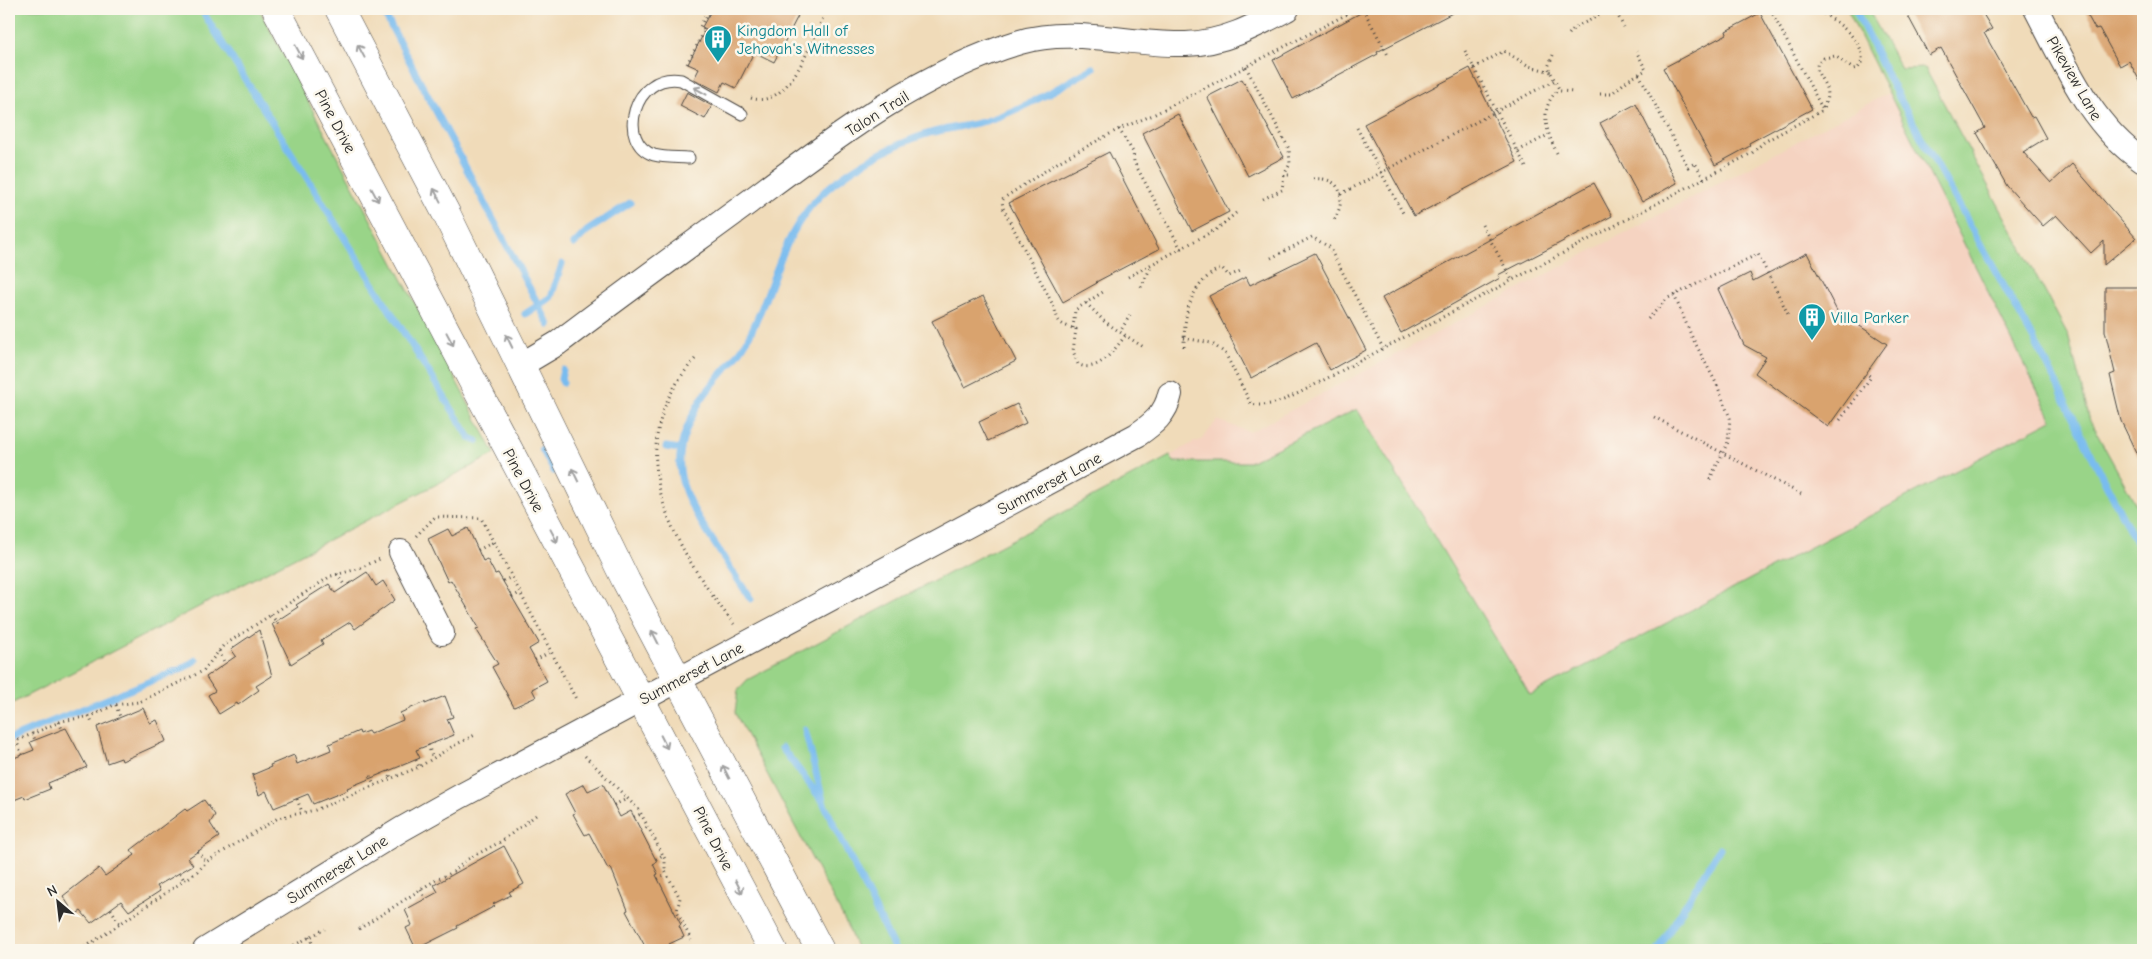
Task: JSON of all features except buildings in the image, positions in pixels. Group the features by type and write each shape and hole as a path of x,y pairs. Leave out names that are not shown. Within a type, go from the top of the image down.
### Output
{"main road":[{"name":"Pine Drive","path":"276,9 773,950"},
{"path":"339,9 447,215 626,581 820,950"}],"street":[{"name":"Talon Trail","path":"521,366 558,343 799,164 897,100 962,63 1023,41 1054,37 1086,36 1164,44 1210,42 1230,37 1287,9"},
{"name":"Pikeview Lane","path":"2036,9 2093,113 2114,137 2143,161"},
{"name":"Summerset Lane","path":"205,950 428,814 1137,436 1160,417 1166,409 1170,394"},
{"path":"399,549 442,633"}],"lane":[{"path":"689,158 654,155 647,151 639,141 634,128 635,110 640,98 648,88 658,82 672,79 681,80 742,114"}],"path":[{"path":"694,69 686,65 705,30 700,26 709,9"},
{"path":"749,97 762,100 769,98 789,85 823,18 822,9"},
{"path":"1125,336 1109,356 1093,367 1086,368 1075,361 1073,351 1076,329 1062,325 1056,318 1052,302 1002,208 1002,201 1007,195 1035,179 1060,161 1119,129 1153,115 1357,9"},
{"path":"1363,9 1389,57"},
{"path":"1569,34 1574,28 1606,10 1613,9 1624,27"},
{"path":"1743,9 1747,9"},
{"path":"1770,9 1823,110"},
{"path":"1184,338 1211,343 1225,354 1252,404 1265,405 1290,398 1704,179 1752,153 1764,142 1823,110 1828,97 1828,91 1817,71 1818,62 1824,58 1835,56 1853,69 1858,68 1861,60 1857,44 1847,30 1815,9"},
{"path":"1465,51 1527,169"},
{"path":"1474,68 1504,51 1529,66 1551,72"},
{"path":"1600,94 1611,94 1646,70 1636,51"},
{"path":"1553,55 1548,66 1560,91 1574,92"},
{"path":"1246,67 1289,149 1290,164 1284,175 1282,190 1263,199"},
{"path":"1639,74 1688,167 1695,163 1704,179"},
{"path":"1341,194 1554,80"},
{"path":"1557,153 1548,135 1547,111 1552,97 1559,89"},
{"path":"1358,128 1402,213"},
{"path":"1119,129 1133,152 1134,162 1181,249"},
{"path":"1518,151 1548,135"},
{"path":"1284,175 1291,175"},
{"path":"1314,179 1328,180 1337,186 1341,194 1342,203 1334,220"},
{"path":"1128,277 1217,229 1236,214"},
{"path":"1482,225 1512,280"},
{"path":"1272,258 1312,237 1328,247 1384,348"},
{"path":"1648,319 1674,294 1758,254 1789,316"},
{"path":"1141,286 1152,264"},
{"path":"1184,347 1186,310 1201,284 1213,272 1222,268 1229,276 1243,270"},
{"path":"1073,328 1075,310 1106,290"},
{"path":"1674,294 1692,337 1728,409 1730,431 1728,442 1724,454 1708,483"},
{"path":"1086,303 1104,321 1146,348"},
{"path":"1120,332 1130,314"},
{"path":"695,359 677,383 664,414 655,448 656,478 661,499 674,532 714,598 748,642"},
{"path":"1840,420 1871,377 1866,373"},
{"path":"1654,417 1801,494"},
{"path":"9,744 59,722 89,716 116,705 139,702 203,671 219,651 231,641 320,583 337,574 358,569 399,549 435,517 481,518 576,702"},
{"path":"478,550 494,542"},
{"path":"337,574 345,586"},
{"path":"503,581 512,577"},
{"path":"320,583 323,587"},
{"path":"512,597 520,593"},
{"path":"299,597 302,601"},
{"path":"271,615 278,624"},
{"path":"251,628 254,633"},
{"path":"534,635 541,633"},
{"path":"231,641 235,647"},
{"path":"219,651 225,664"},
{"path":"535,660 551,652"},
{"path":"116,705 120,717"},
{"path":"89,716 92,723"},
{"path":"59,722 62,729"},
{"path":"32,733 35,740"},
{"path":"81,950 197,872 206,862 278,818 322,807 419,767 452,746 475,735"},
{"path":"16,740 22,755"},
{"path":"428,745 433,759"},
{"path":"582,754 641,814 663,855 667,875 680,898 677,911 679,919 691,940"},
{"path":"416,760 419,767"},
{"path":"388,771 391,778"},
{"path":"370,776 374,785"},
{"path":"297,798 302,812"},
{"path":"614,805 628,799"},
{"path":"319,802 322,807"},
{"path":"634,817 641,814"},
{"path":"359,929 421,890 447,877 474,856 494,845 536,815"},
{"path":"641,830 648,827"},
{"path":"494,845 496,850"},
{"path":"198,851 206,862"},
{"path":"656,859 663,855"},
{"path":"474,856 476,860"},
{"path":"180,873 184,880"},
{"path":"658,879 667,875"},
{"path":"421,890 426,898"},
{"path":"153,895 156,899"},
{"path":"134,908 137,912"},
{"path":"111,909 120,924"},
{"path":"284,950 325,929"},
{"path":"309,938 314,946"},
{"path":"296,944 299,950"}],"shaded area":[{"path":"1890,92 2052,420 1530,695 1357,409 1249,462 1174,462 1170,456 1194,442 1202,440 1217,420 1250,432"}],"green space":[{"path":"9,9 259,9 495,454 9,705"},
{"path":"1847,9 1868,9 1901,69 1925,68 2068,335 2090,421 2143,517 2143,950 857,950 847,925 735,713 738,690 747,680 1170,456 1174,462 1249,462 1357,409 1530,695 2052,420"}],"waterway":[{"path":"201,9 470,438 477,441"},
{"path":"382,9 549,325"},
{"path":"1855,9 1890,81 2045,360 2143,556"},
{"path":"751,599 690,502 683,486 680,471 680,455 683,439 690,420 701,400 746,342 762,308 782,256 799,222 810,207 834,183 881,153 930,133 979,123 1000,116 1041,98 1093,68"},
{"path":"574,244 587,231 630,203"},
{"path":"525,314 551,297 562,264"},
{"path":"563,370 561,379 563,383"},
{"path":"666,447 680,449"},
{"path":"542,449 554,471"},
{"path":"9,739 183,668 196,660"},
{"path":"805,730 824,804 895,950"},
{"path":"782,748 821,799"},
{"path":"1658,950 1720,848"}],"place":[{"name":"Kingdom Hall of Jehovah's Witnesses","path":"718,63"},
{"name":"Villa Parker","path":"1812,341"}]}
